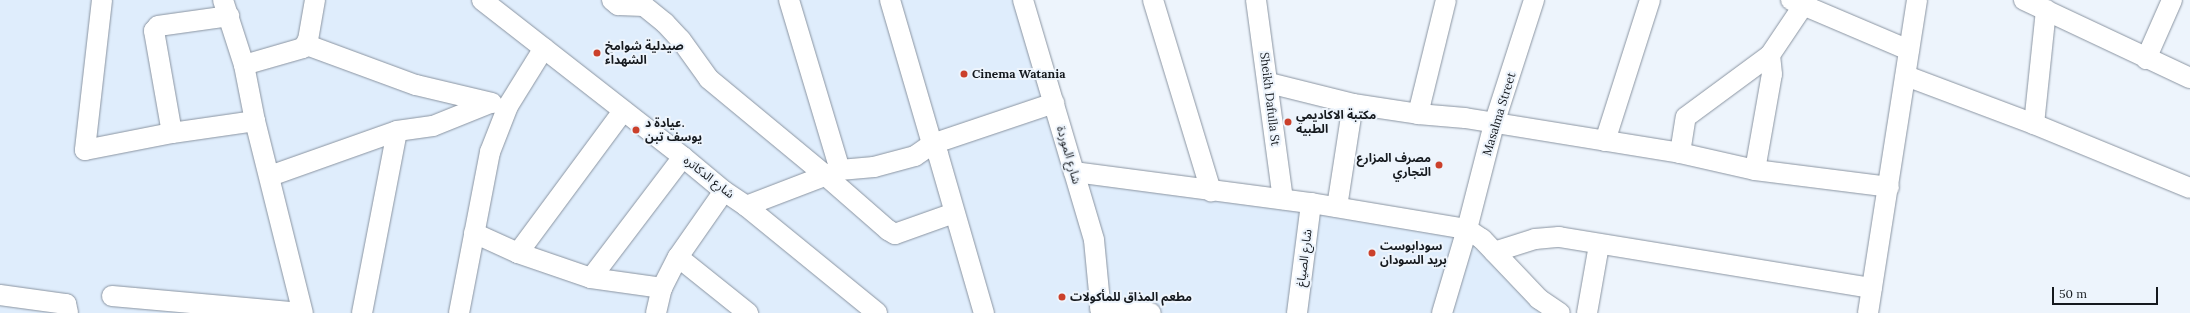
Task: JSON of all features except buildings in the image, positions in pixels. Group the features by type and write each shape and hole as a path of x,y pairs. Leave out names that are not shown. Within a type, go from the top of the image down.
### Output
{"street":[{"path":"102,0 85,150 172,133 255,121"},
{"path":"244,65 304,48 307,45 315,0"},
{"name":"شارع الدكاتره","path":"482,0 683,157 724,191 746,206 877,313"},
{"path":"612,0 618,5 644,6 665,23 681,40 709,79 832,173 888,230 895,234 954,213"},
{"path":"789,0 832,173"},
{"path":"890,0 932,144 938,154 984,313"},
{"name":"شارع الموردة","path":"1023,0 1094,240 1100,311"},
{"path":"1153,0 1211,191"},
{"name":"Sheikh Dafulla St","path":"1256,0 1269,83 1283,199"},
{"path":"1418,114 1446,0"},
{"name":"Masalma Street","path":"1442,313 1467,229 1494,124 1534,0"},
{"path":"1605,141 1650,0"},
{"path":"1868,313 1917,0"},
{"path":"2024,0 2146,59 2190,78"},
{"path":"2146,59 2172,0"},
{"path":"1680,153 1686,117 1770,55 1801,1 1829,18 1909,50"},
{"path":"112,296 148,305 302,313 270,176 255,121 244,65 226,8 158,26 154,31 172,133"},
{"path":"2034,124 2046,10"},
{"path":"307,45 416,86 499,105"},
{"path":"459,313 499,105 544,48"},
{"path":"1755,170 1772,74 1770,55"},
{"path":"1906,76 2034,124 2190,188"},
{"path":"1269,83 1353,104 1418,114 1465,118 1494,124 1680,153 1755,170 1888,187"},
{"path":"746,206 832,173 874,167 915,156 932,144 1054,103"},
{"path":"1337,207 1353,104"},
{"path":"270,176 396,131 433,126 499,105"},
{"path":"518,253 624,111"},
{"path":"362,313 396,131"},
{"path":"591,278 683,157"},
{"path":"1074,172 1311,203 1467,229 1475,233 1539,299 1560,313"},
{"path":"656,313 662,288 678,257 724,191"},
{"name":"شارع الصياغ","path":"1297,313 1311,203"},
{"path":"474,233 518,253 591,278 662,288"},
{"path":"1494,252 1535,239 1559,237 1599,245 1719,262 1872,288"},
{"path":"1587,313 1599,245"},
{"path":"678,257 748,313"},
{"path":"0,295 66,304 68,313"},
{"path":"1100,311 1151,313"}],"shaded area":[{"path":"0,0 1018,0 1071,162 1478,229 1568,313 0,313"}],"place":[{"name":"صيدلية شوامخ الشهداء","path":"597,53"},
{"name":"Cinema Watania","path":"964,74"},
{"name":"مكتبة الاكاديمي الطبيه","path":"1288,122"},
{"name":"عيادة د. يوسف تبن","path":"636,130"},
{"name":"مصرف المزارع التجاري","path":"1439,165"},
{"name":"سودابوست بريد السودان","path":"1372,253"},
{"name":"مطعم المذاق للمأكولات","path":"1062,297"}]}
